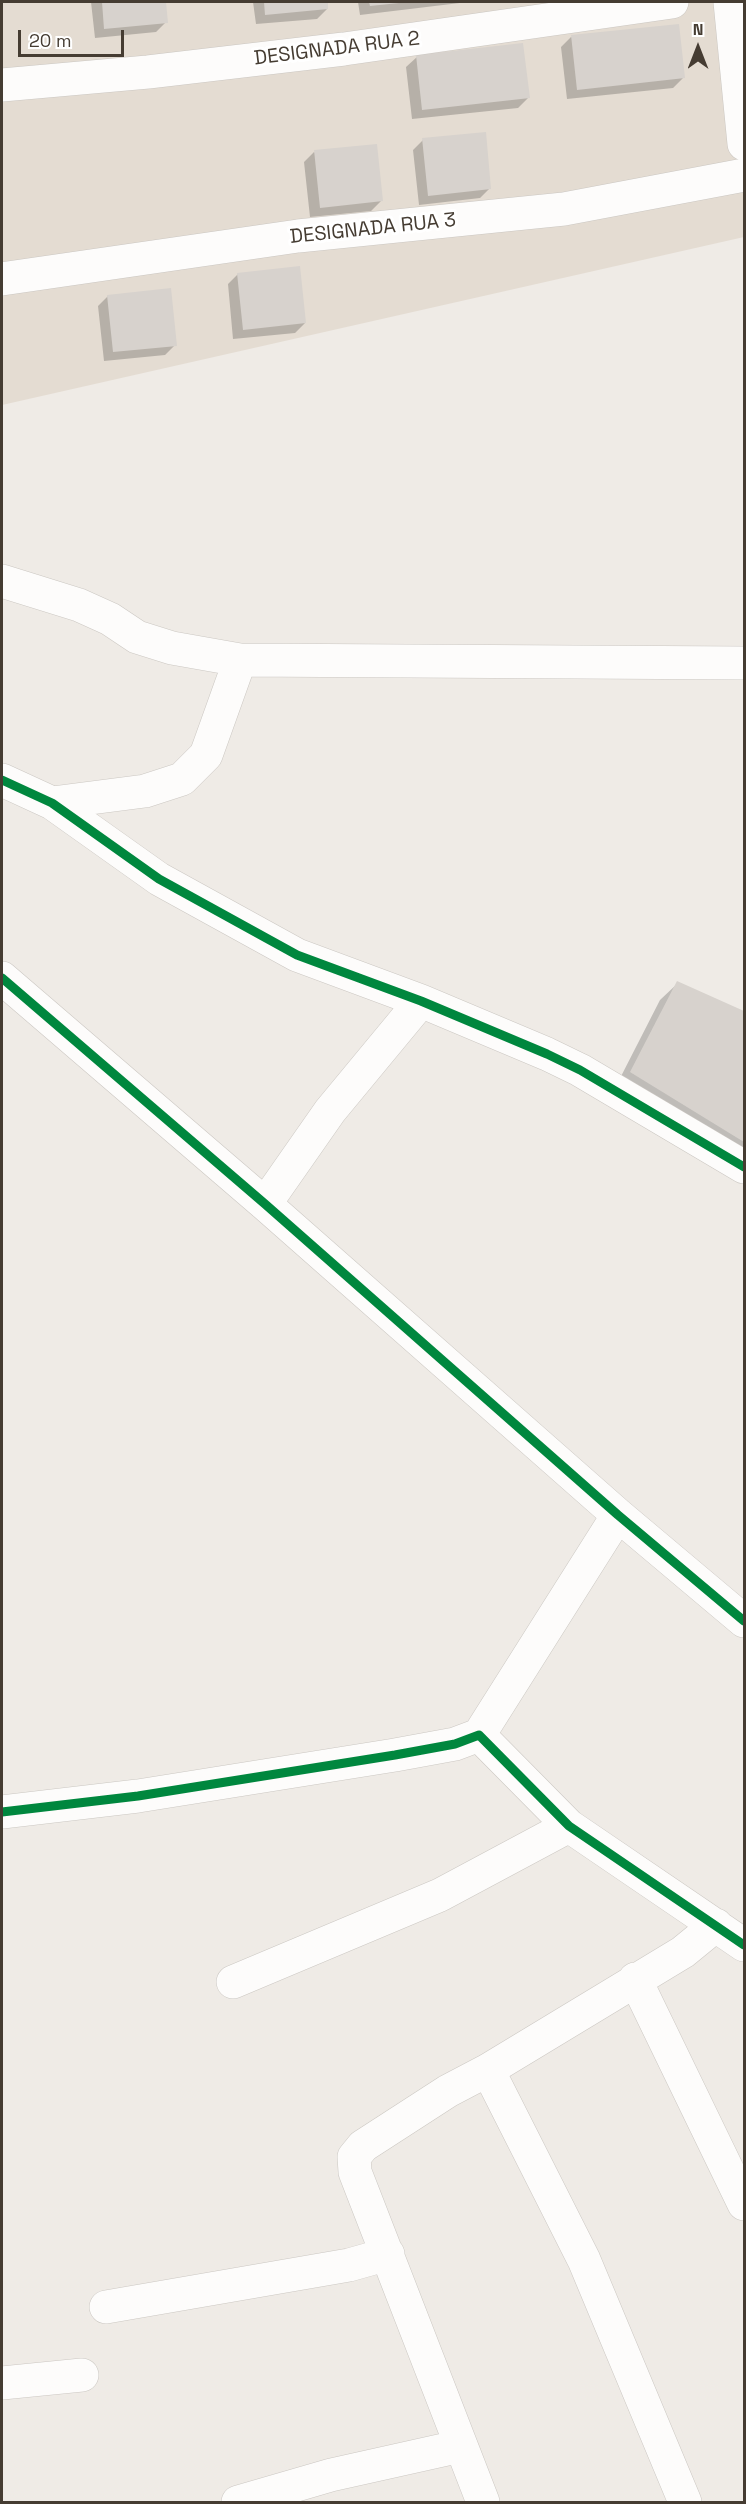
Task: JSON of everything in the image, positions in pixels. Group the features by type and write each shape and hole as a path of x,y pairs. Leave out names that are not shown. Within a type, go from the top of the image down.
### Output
{"street":[{"name":"DESIGNADA RUA 2","path":"2,85 148,72 344,49 672,2"},
{"path":"730,2 744,144"},
{"name":"DESIGNADA RUA 3","path":"2,279 298,236 564,209 744,175"},
{"path":"2,581 79,605 110,619 137,637 172,648 240,660 744,663"},
{"path":"52,803 145,790 182,779 207,755 240,660"},
{"path":"2,780 52,803 159,879 288,949 509,1037 580,1070 744,1167"},
{"path":"2,978 265,1204 618,1515 744,1621"},
{"path":"265,1204 330,1111 420,1001"},
{"path":"2,1812 138,1796 395,1755 454,1744 478,1735 618,1515"},
{"path":"478,1735 569,1826 744,1946"},
{"path":"233,1982 440,1895 569,1826"},
{"path":"483,2502 356,2172 354,2157 363,2146 448,2091 488,2070 683,1952 716,1925"},
{"path":"635,1980 744,2204"},
{"path":"488,2070 584,2260 685,2502"},
{"path":"106,2307 349,2265 388,2254"},
{"path":"2,2384 82,2375"},
{"path":"238,2502 331,2475 461,2446"}],"shaded area":[{"path":"2,2 744,2 744,237 2,405"}],"building":[{"path":"102,2 166,2 168,23 104,29"},
{"path":"264,2 328,2 328,9 265,15"},
{"path":"369,2 399,2 399,3 370,6"},
{"path":"679,24 685,78 577,90 571,35"},
{"path":"523,43 530,98 422,110 416,55"},
{"path":"486,132 491,189 428,196 422,138"},
{"path":"377,144 383,201 320,208 314,150"},
{"path":"300,266 306,323 243,330 237,273"},
{"path":"171,288 177,346 113,352 107,295"},
{"path":"677,981 744,1011 744,1142 630,1072"}],"cycle path":[{"path":"2,780 52,803 159,879 297,955 421,1001 547,1054 580,1070 744,1167"},
{"path":"2,978 265,1204 618,1515 744,1621"},
{"path":"2,1812 138,1796 395,1755 455,1744 479,1735 569,1826 744,1945"}]}
